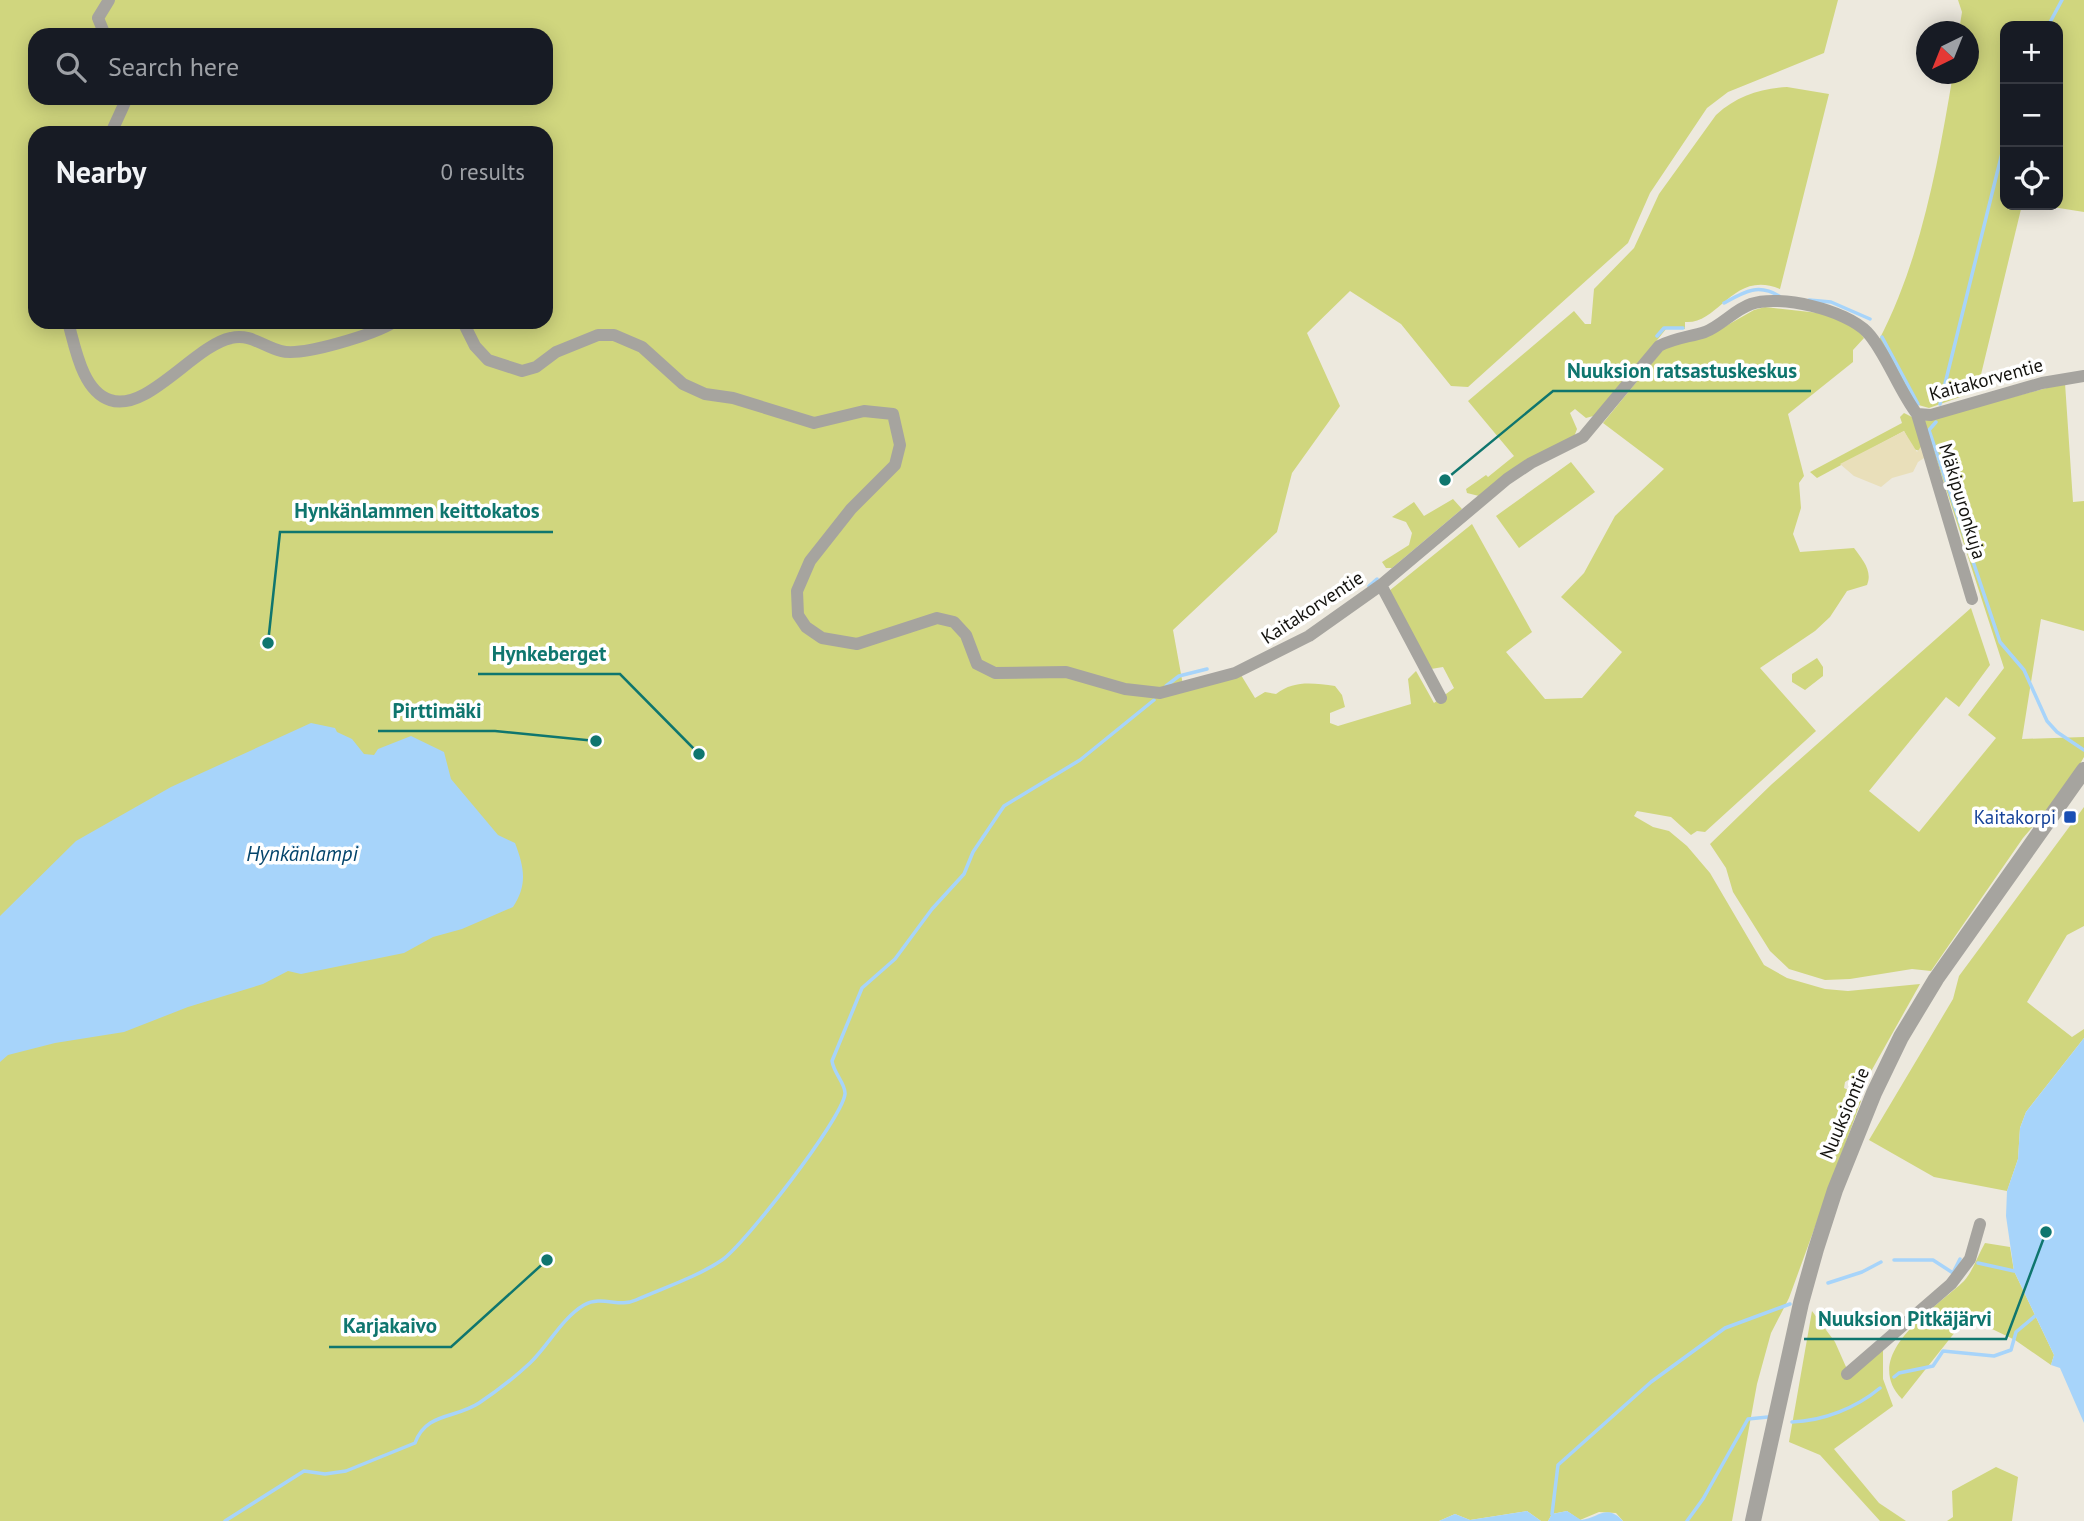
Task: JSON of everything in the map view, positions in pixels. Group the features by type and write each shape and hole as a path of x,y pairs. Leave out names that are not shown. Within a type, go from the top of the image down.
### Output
{"street":[{"path":"102,28 98,18 109,0"},
{"path":"114,126 124,105"},
{"name":"Kaitakorventie","path":"466,329 475,346 488,360 522,372 536,367 556,352 598,335 614,335 642,347 682,384 705,394 733,398 814,423 864,411 893,414 900,445 895,465 851,509 810,561 797,591 798,615 806,627 822,638 857,644 937,618 954,622 966,635 977,664 995,673 1066,672 1116,687 1160,692 1235,673 1265,661 1309,636 1381,585 1507,479 1531,463 1583,437 1659,346 1672,339 1708,331 1751,304 1788,303 1826,310 1856,321 1870,334 1917,414 1931,415 2042,383 2084,376"},
{"path":"70,329 86,376 94,388 110,400 121,401 150,390 219,341 233,337 254,339 289,353 364,337 380,329"},
{"name":"Mäkipuronkuja","path":"1917,414 1972,599"},
{"path":"1381,585 1441,698"},
{"name":"Nuuksiontie","path":"1753,1521 1801,1303 1854,1140 1901,1037 1936,979 1966,932 2082,778"},
{"path":"1847,1374 1951,1284 1970,1259 1980,1224"}],"green space":[{"path":"0,0 1838,0 1824,53 1728,92 1707,108 1650,193 1628,243 1468,387 1451,386 1401,324 1350,291 1307,333 1340,406 1292,473 1277,532 1173,630 1183,685 1241,675 1255,698 1265,692 1276,694 1290,686 1335,686 1342,695 1345,707 1330,713 1330,723 1338,726 1411,704 1408,679 1416,671 1434,703 1454,688 1443,667 1431,669 1389,591 1472,524 1532,632 1506,652 1545,699 1582,698 1622,652 1561,597 1584,573 1615,516 1664,469 1603,423 1665,347 1710,335 1754,310 1765,307 1819,313 1851,322 1864,338 1853,350 1853,362 1788,414 1804,476 1799,483 1801,508 1793,534 1800,552 1854,548 1866,565 1869,575 1867,585 1847,591 1830,617 1815,631 1760,668 1816,731 1705,832 1697,831 1691,835 1671,817 1637,811 1634,816 1653,827 1669,831 1687,846 1710,873 1764,965 1787,978 1825,989 1848,991 1920,984 1869,1075 1853,1077 1845,1082 1844,1088 1857,1094 1861,1101 1789,1298 1771,1333 1757,1384 1732,1521 1623,1521 1616,1513 1599,1512 1580,1520 1567,1511 1552,1514 1548,1521 1541,1521 1527,1511 1470,1520 1455,1514 1439,1521 0,1521"},
{"path":"1958,0 2084,0 2084,212 2063,209 2063,21 2000,21 2000,210 2021,210 1977,391 1929,408 1915,404 1879,340 1894,309 1917,244 1934,176 1951,84 1979,84 1979,21 1961,21 1962,12"},
{"path":"1787,87 1829,94 1780,289 1764,285 1750,286 1738,291 1708,315 1697,321 1685,322 1685,329 1666,329 1597,415 1586,418 1575,409 1570,413 1577,429 1574,437 1479,496 1467,493 1466,489 1486,475 1488,477 1514,456 1468,401 1574,311 1585,324 1591,324 1594,289 1634,248 1659,194 1716,115 1749,95"},
{"path":"2065,383 2073,502 2084,501 2084,631 2041,619 2022,739 2084,737 2084,757 2067,787 2023,838 1931,971 1912,969 1850,979 1825,980 1789,969 1770,951 1733,892 1726,868 1710,844 1772,784 1971,608 1990,665 1959,707 1946,697 1869,791 1919,832 1996,738 1968,715 2004,668 1924,421"},
{"path":"1904,413 1912,417 1923,444 1920,451 1913,449 1904,431 1817,478 1810,472 1902,423 1900,417"},
{"path":"1571,462 1595,492 1519,548 1496,516"},
{"path":"1453,499 1462,509 1392,568 1386,568 1382,562 1409,545 1412,533 1406,522 1392,517 1414,502 1424,516"},
{"path":"1817,658 1823,667 1823,676 1805,690 1792,682 1792,674"},
{"path":"2084,807 2084,926 2067,935 2027,1002 2072,1037 2084,1029 2084,1038 2026,1112 2020,1128 2018,1159 2007,1191 1934,1177 1869,1140 1953,999 1959,976"},
{"path":"1985,1243 2010,1247 2014,1271 2054,1355 2051,1365 2015,1340 1967,1317 1902,1399 1891,1382 1890,1365 1895,1349 1921,1318 1964,1281"},
{"path":"1812,1311 1835,1342 1850,1376 1883,1349 1883,1379 1893,1406 1834,1449 1879,1503 1906,1521 1880,1521 1820,1455 1789,1442"},
{"path":"1996,1467 2018,1477 2012,1521 1947,1521 1953,1517 1952,1491"}],"sand":[{"path":"1904,431 1917,452 1923,444 1927,456 1918,462 1913,472 1892,478 1881,487 1854,476 1840,464"}],"water":[{"name":"Hynkänlampi","path":"311,723 335,728 337,732 352,739 364,754 374,755 378,749 411,736 444,752 451,779 498,835 515,843 521,860 523,883 513,907 462,929 433,937 404,953 301,974 288,971 263,984 188,1007 124,1032 55,1043 8,1055 0,1062 0,916 76,841 171,787"},
{"path":"2084,1038 2084,1423 2060,1368 2051,1365 2054,1355 2014,1271 2006,1216 2007,1191 2018,1159 2020,1128 2026,1112"},
{"path":"1527,1511 1541,1521 1439,1521 1455,1514 1470,1520"},
{"path":"1567,1511 1581,1520 1607,1512 1623,1521 1548,1521 1552,1514"}],"waterway":[{"path":"2051,21 2062,0"},
{"path":"1940,404 2004,147"},
{"path":"1724,303 1751,290 1764,290 1779,296"},
{"path":"1809,300 1831,302 1870,319"},
{"path":"1657,336 1664,328 1683,328"},
{"path":"1882,337 1918,404"},
{"path":"1936,422 1929,430 2000,642 2024,670 2047,721 2057,732 2084,750"},
{"path":"1369,586 1377,579"},
{"path":"1166,686 1179,676 1207,669"},
{"path":"225,1521 304,1471 325,1474 346,1471 415,1443 426,1426 442,1417 470,1408 512,1379 537,1356 569,1317 584,1305 597,1301 630,1302 691,1277 722,1260 750,1231 791,1180 840,1108 845,1090 832,1061 862,988 895,959 932,909 964,874 973,852 1004,806 1080,760 1154,700"},
{"path":"1894,1260 1933,1260 1953,1273 1960,1259"},
{"path":"1828,1283 1862,1272 1881,1262"},
{"path":"1978,1263 2014,1271"},
{"path":"1552,1514 1558,1465 1651,1382 1725,1328 1790,1304"},
{"path":"1894,1377 1899,1373 1933,1366 1943,1351 1994,1356 2011,1350 2016,1332 2035,1316"},
{"path":"1792,1422 1839,1412 1880,1388"},
{"path":"1687,1521 1703,1499 1748,1419 1768,1417"}],"place":[{"name":"Nuuksion ratsastuskeskus","path":"1445,480"},
{"name":"Hynkänlammen keittokatos","path":"268,643"},
{"name":"Pirttimäki","path":"596,741"},
{"name":"Hynkeberget","path":"699,754"},
{"name":"Kaitakorpi","path":"2070,817"},
{"name":"Nuuksion Pitkäjärvi","path":"2046,1232"},
{"name":"Karjakaivo","path":"547,1260"}]}
